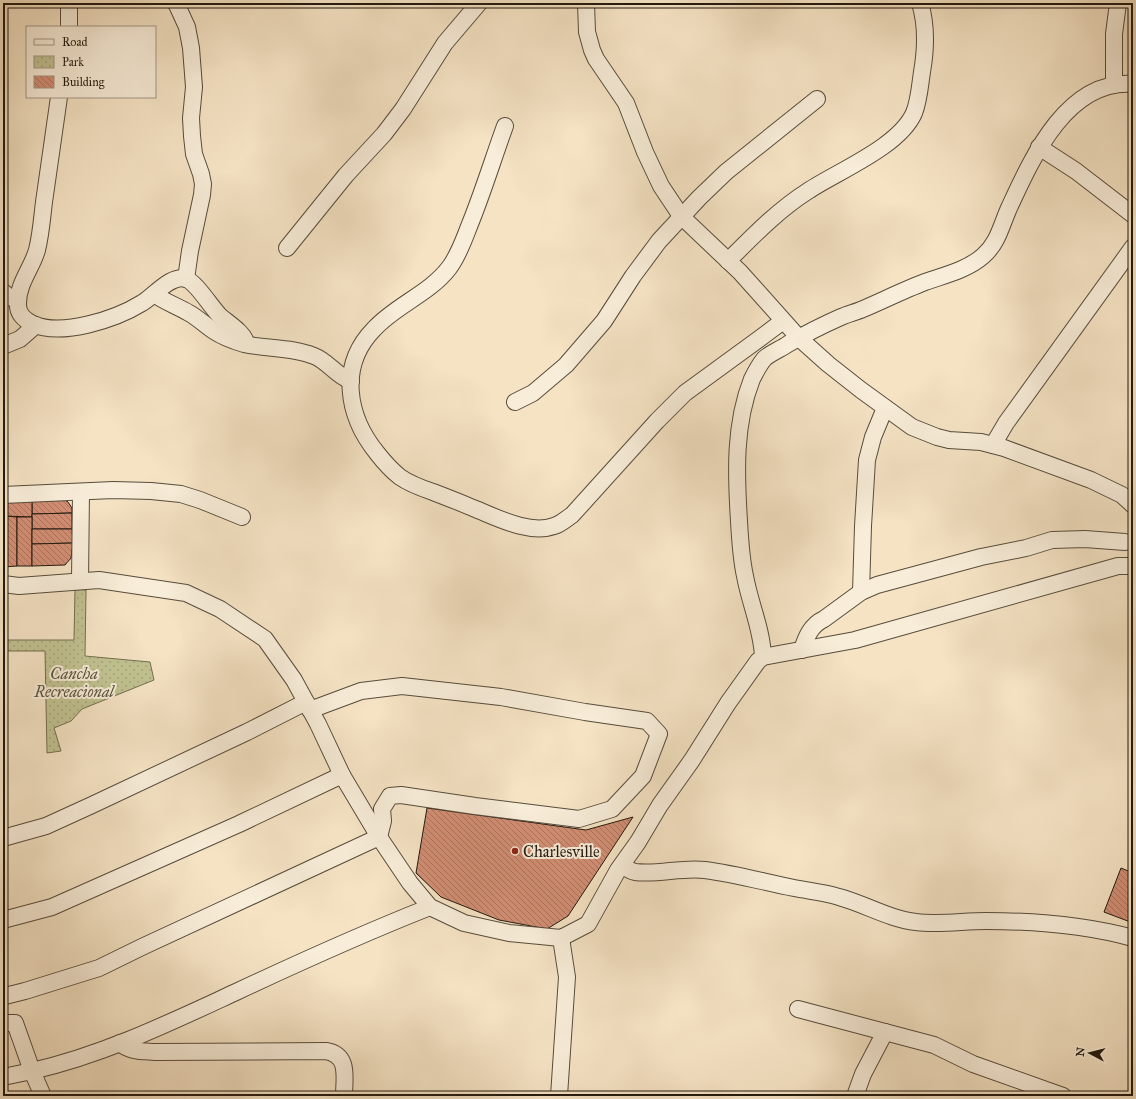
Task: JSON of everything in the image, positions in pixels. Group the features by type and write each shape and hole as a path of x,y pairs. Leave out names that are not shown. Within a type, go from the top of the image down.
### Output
{"street":[{"path":"69,3 69,26"},
{"path":"176,3 187,27 191,48 194,87 191,118 192,136 194,154 201,174 202,184 202,195 190,251 186,279"},
{"path":"287,248 346,175 384,134 403,109 445,44 479,3"},
{"path":"586,3 586,32 592,50 626,103 652,170 661,186 682,216 740,272 799,338 828,364 885,408 912,427 924,433 949,440 965,440 993,445 1091,480 1122,495 1132,502"},
{"path":"728,261 783,209 807,191 886,144 906,127 914,113 924,60 925,34 920,3"},
{"path":"1114,85 1114,34 1118,3"},
{"path":"763,657 760,630 744,575 739,510 738,438 744,407 753,378 764,359 799,338 842,316 968,266 983,256 996,242 1004,219 1039,147 1058,122 1076,104 1095,91 1114,85 1133,84"},
{"path":"59,98 37,250 21,286 18,300 18,308 22,316 28,322 36,325 57,329 91,324 119,314 143,303 178,278 186,279 193,283 219,315 245,337 246,344"},
{"path":"515,402 533,393 566,365 604,321 633,276 659,241 699,198 726,172 817,99"},
{"path":"505,126 476,208 455,259 435,284 391,314 373,329 360,347 353,365 350,392 354,411 363,434 384,462 400,477 421,488 528,528 548,528 560,524 572,515 657,421 685,393 783,321"},
{"path":"1039,147 1076,171 1133,215"},
{"path":"993,445 1006,423 1133,247"},
{"path":"3,292 18,300"},
{"path":"154,294 161,300 199,319 221,335 246,344 303,352 313,355 323,360 344,379 351,382"},
{"path":"3,346 20,339 36,325"},
{"path":"861,592 867,460 873,437 885,408"},
{"path":"3,495 151,491 181,494 242,517"},
{"path":"80,581 81,492"},
{"path":"802,650 808,634 817,622 824,619 861,592 893,580 981,557 1026,548 1052,540 1085,539 1125,542"},
{"path":"3,584 18,586 99,580 186,593 220,609 265,639 294,680 342,775 379,836 410,882 430,906 464,923 508,933 561,938 588,924 622,865 638,842 660,805 692,760 728,703 758,661 763,657 855,640 1118,566 1133,566"},
{"path":"3,838 46,826 248,732 308,706 361,691 402,686 501,697 572,710 647,721 659,734 643,776 612,809 579,819 401,795 390,796 382,809 383,821 379,836 99,968 25,991 4,993 9,1023 43,1096"},
{"path":"3,920 52,907 239,824 342,775"},
{"path":"622,865 635,872 687,869 732,874 795,888 826,893 859,903 890,916 917,922 990,921 1034,923 1081,928 1114,933 1133,938"},
{"path":"3,1077 47,1068 147,1033 345,942 430,906"},
{"path":"559,1096 566,977 561,938"},
{"path":"798,1009 934,1045 973,1064 1059,1095"},
{"path":"855,1096 863,1074 885,1032"},
{"path":"120,1043 126,1048 134,1051 155,1052 334,1052 343,1062 344,1096"}],"green space":[{"name":"Cancha Recreacional","path":"75,589 86,590 85,656 150,662 154,680 82,709 71,721 54,728 61,751 47,753 45,651 3,651 3,640 74,640"}],"building":[{"path":"32,498 61,498 68,502 72,508 72,513 32,514"},
{"path":"32,498 32,517 3,516 3,500"},
{"path":"72,513 72,529 32,529 32,514"},
{"path":"3,516 5,516 3,567"},
{"path":"5,516 17,517 17,566 3,567"},
{"path":"17,517 32,517 32,566 17,566"},
{"path":"32,529 72,529 73,543 32,544"},
{"path":"73,543 71,558 65,565 32,566 32,544"},
{"name":"Charlesville","path":"427,808 586,830 633,817 568,916 547,929 499,920 441,897 416,873"},
{"path":"1121,868 1133,873 1133,923 1104,912"}],"place":[{"name":"Charlesville","path":"515,851"}]}
